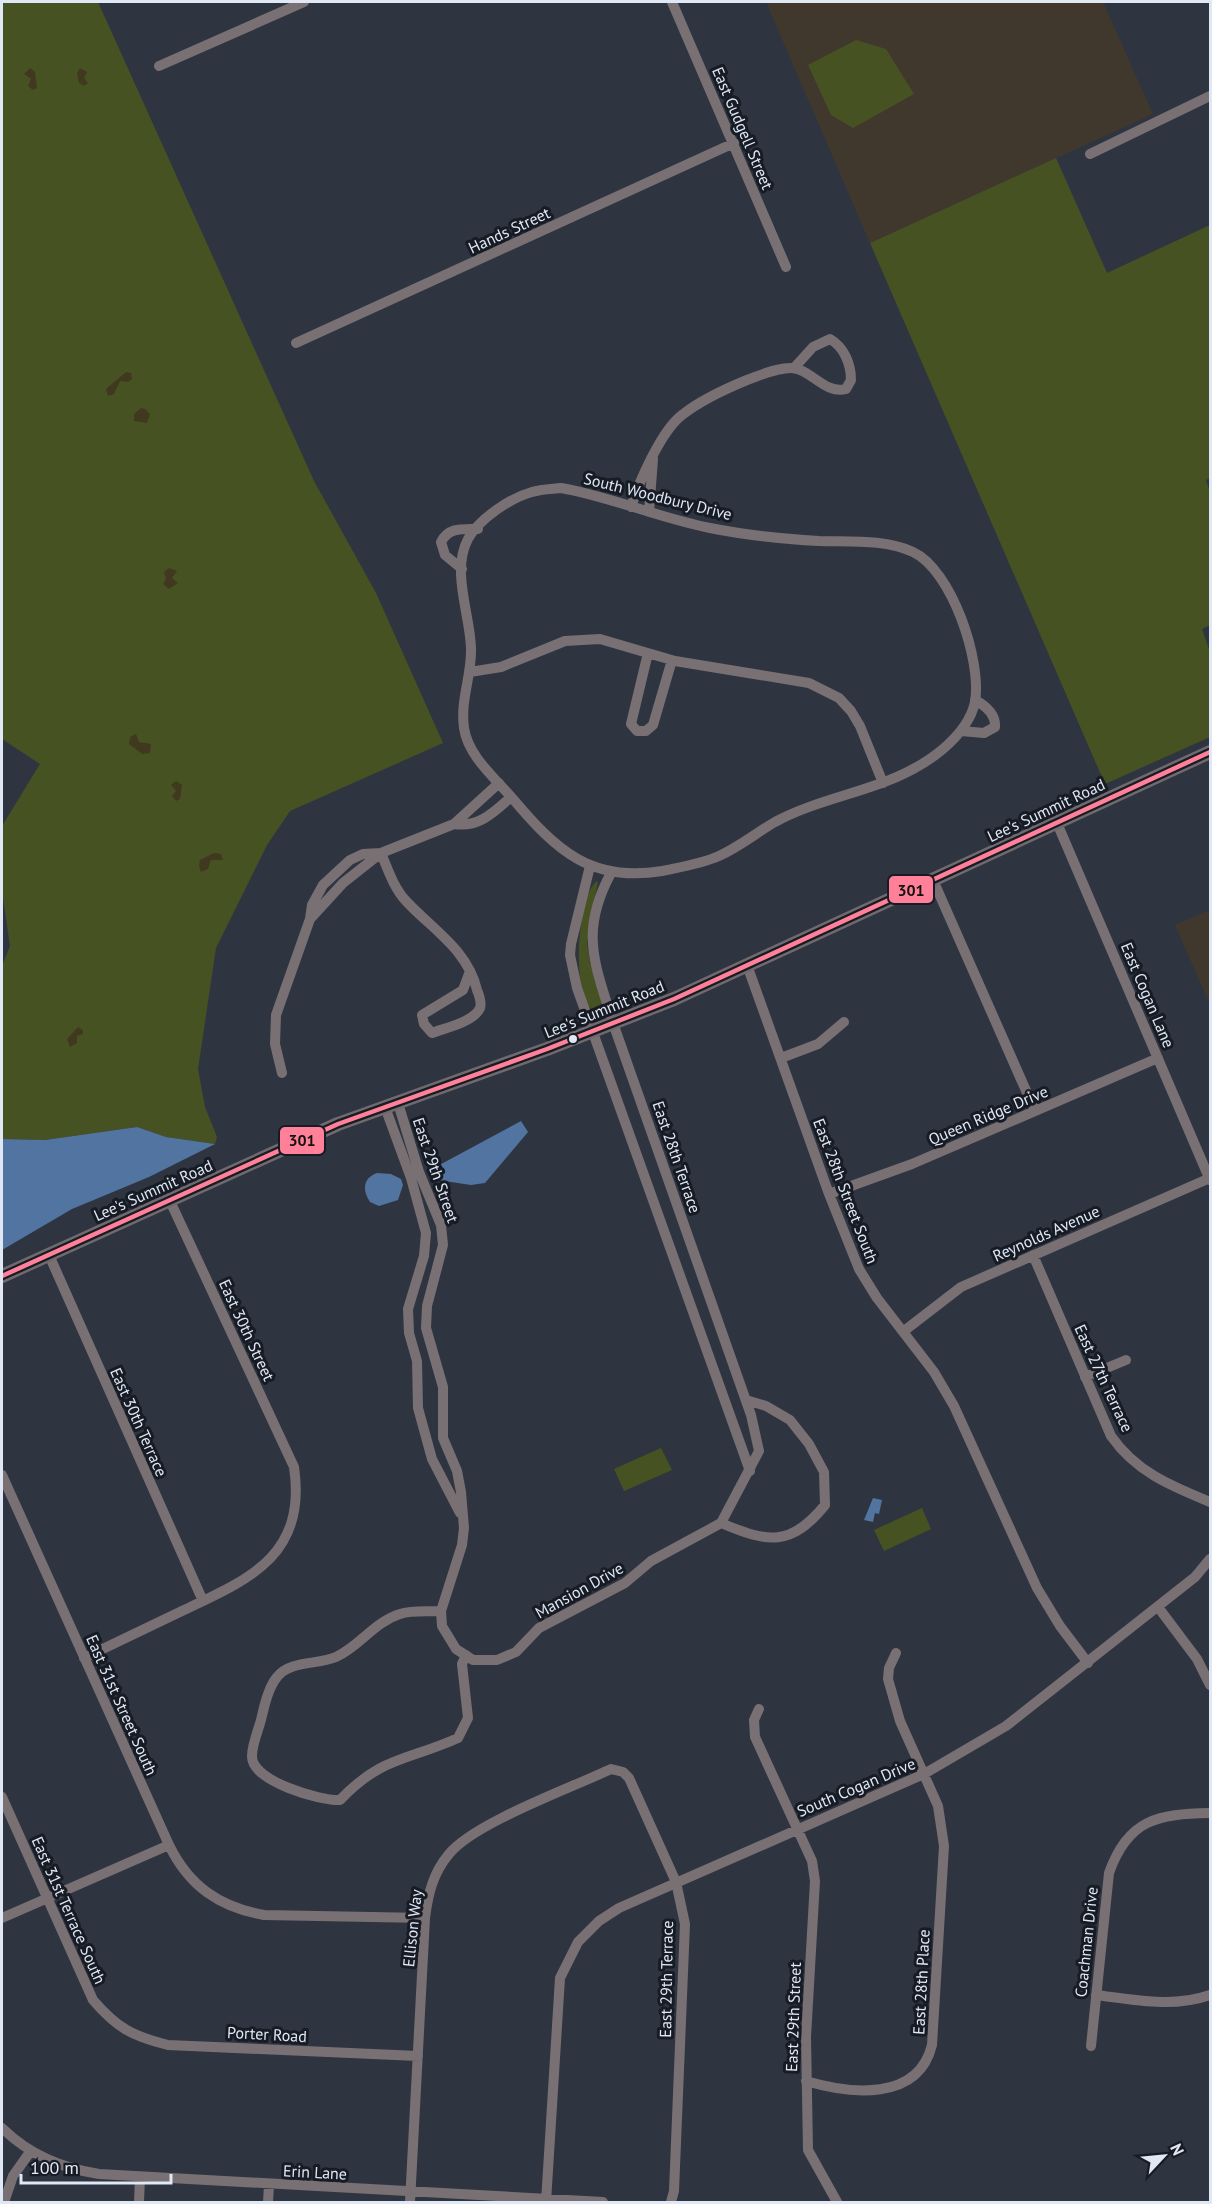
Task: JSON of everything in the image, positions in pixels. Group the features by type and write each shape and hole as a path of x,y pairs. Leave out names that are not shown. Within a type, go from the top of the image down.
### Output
{"main road":[{"name":"Lee's Summit Road","path":"2,1276 338,1124 594,1031 674,999 1210,752"}],"street":[{"path":"159,66 304,2"},
{"name":"East Gudgell Street","path":"672,2 786,267"},
{"path":"1090,154 1210,96"},
{"name":"Hands Street","path":"296,343 734,143"},
{"path":"631,507 643,474 681,415 725,389 776,370 794,368 837,390 846,389 851,380 848,362 840,345 830,339 813,347 794,368"},
{"path":"649,512 653,458"},
{"name":"South Woodbury Drive","path":"470,672 471,630 462,569 463,555 469,537 489,516 532,492 561,488 602,495 631,507 711,529 813,541 899,547 918,554 936,569 948,589 972,650 975,668 975,700"},
{"path":"462,569 445,555 441,542 445,533 452,530 477,529"},
{"path":"883,783 860,726 839,698 809,683 672,660 600,639 565,641 501,668 470,672 464,696 464,727 470,748 499,783 558,846 590,867 611,873 650,873 684,867 718,856 778,821 846,794 900,778 942,750 961,731 969,718 975,700 992,714 995,727 984,733 961,731"},
{"path":"648,653 631,724 637,731 646,731 653,725 672,660"},
{"path":"282,1073 275,1044 276,1015 316,897 338,868 357,856 381,853 454,824 499,783"},
{"path":"454,824 473,824 485,820 512,797"},
{"name":"East Cogan Lane","path":"1057,823 1210,1179"},
{"path":"381,853 398,890 449,940 470,971 480,1002 478,1010 467,1019 432,1033 424,1024 422,1015 463,990 470,971"},
{"path":"590,867 570,955 577,988 750,1471"},
{"name":"East 28th Terrace","path":"611,873 592,922 592,946 613,1023 746,1400 759,1451 721,1523"},
{"path":"933,880 1035,1111"},
{"name":"East 28th Street South","path":"747,965 829,1194 859,1269 877,1298 934,1372 954,1406 1037,1588 1060,1626 1088,1663"},
{"path":"781,1058 818,1044 844,1022"},
{"name":"Queen Ridge Drive","path":"829,1194 912,1164 1158,1058"},
{"name":"East 29th Street","path":"391,1105 426,1233 424,1256 408,1309 409,1333 417,1361 418,1408 432,1459 460,1512 464,1528"},
{"name":"East 29th Street","path":"391,1105 441,1225 442,1245 427,1306 426,1328 443,1387 443,1437 457,1471 464,1528 462,1545 441,1611"},
{"name":"Reynolds Avenue","path":"904,1331 953,1292 1210,1179"},
{"name":"East 30th Street","path":"170,1201 295,1473 296,1497 292,1519 274,1555 244,1582 203,1601"},
{"name":"East 30th Terrace","path":"49,1254 203,1601"},
{"name":"East 27th Terrace","path":"1033,1255 1112,1436 1134,1464 1162,1482 1210,1503"},
{"path":"1085,1377 1126,1360"},
{"path":"721,1523 765,1539 784,1538 810,1524 825,1505 824,1472 809,1444 790,1420 766,1406 746,1400"},
{"name":"East 31st Street South","path":"2,1475 169,1845 179,1865 198,1887 216,1900 251,1913 425,1918"},
{"name":"Mansion Drive","path":"466,1655 473,1660 497,1660 516,1652 539,1628 625,1583 651,1561 721,1523"},
{"name":"South Cogan Drive","path":"546,2201 560,1978 578,1942 599,1920 619,1908 676,1882 924,1774 1006,1726 1195,1577 1210,1558"},
{"path":"84,1658 203,1601"},
{"path":"1158,1606 1197,1659 1210,1685"},
{"path":"441,1611 442,1626 456,1649 466,1655 462,1664 468,1718 458,1738 379,1767 361,1779 340,1800 328,1800 270,1780 256,1768 251,1757 264,1706 277,1677 296,1665 333,1658 352,1648 379,1624 401,1613 441,1611"},
{"name":"East 28th Place","path":"806,2081 847,2090 889,2088 914,2077 930,2054 944,1846 938,1806 900,1721 888,1679 896,1653"},
{"name":"East 29th Street","path":"759,1709 754,1720 755,1737 812,1861 815,1881 806,2081 808,2150 837,2202"},
{"name":"Ellison Way","path":"410,2197 425,1918 429,1892 437,1872 449,1854 464,1839 611,1769 620,1771"},
{"name":"East 29th Terrace","path":"620,1771 629,1778 676,1882 685,1924 674,2191 671,2202"},
{"name":"East 31st Terrace South","path":"2,1797 93,2000 120,2026"},
{"name":"Coachman Drive","path":"1091,2046 1108,1873 1122,1844 1144,1824 1163,1815 1210,1813"},
{"path":"2,1918 169,1845"},
{"path":"1096,1995 1168,2003 1192,2001 1210,1995"},
{"name":"Porter Road","path":"120,2026 139,2038 168,2044 418,2056"},
{"name":"Erin Lane","path":"2,2128 30,2152 77,2171 269,2184 410,2197 603,2202"},
{"path":"4,2202 13,2176 30,2152"},
{"path":"139,2202 140,2177"},
{"path":"268,2202 269,2184"}],"shaded area":[{"path":"766,2 1103,2 1153,114 870,243"},
{"path":"1210,910 1210,1005 1175,925"}],"green space":[{"path":"2,2 98,2 314,481 376,593 443,743 290,811 267,845 216,948 198,1069 205,1107 217,1137 215,1144 166,1137 137,1127 45,1140 2,1139 2,966 10,946 2,891 2,826 40,764 2,739"},
{"path":"856,40 886,49 914,94 853,128 831,115 808,65"},
{"path":"1056,158 1107,273 1210,225 1210,478 1206,480 1210,492 1210,625 1202,629 1210,652 1210,737 1105,784 870,243"},
{"path":"598,881 587,943 590,962 604,1004 602,1010 597,1012 588,1004 582,989 579,946 585,903 591,888"},
{"path":"661,1448 672,1470 624,1491 614,1469"},
{"path":"922,1508 931,1529 884,1551 874,1530"}],"sand":[{"path":"30,68 35,72 37,88 33,90 28,86 31,79 24,74"},
{"path":"80,68 87,72 84,78 88,83 84,86 79,83 77,73"},
{"path":"126,372 131,373 132,379 128,382 120,381 114,394 108,396 106,389"},
{"path":"141,408 150,414 147,423 134,421 134,414"},
{"path":"169,568 177,571 172,578 178,583 169,589 163,584 166,579 164,572"},
{"path":"136,734 139,742 151,744 150,753 142,754 129,744 130,737"},
{"path":"176,781 182,785 180,799 176,801 172,796 176,791 171,785"},
{"path":"214,853 221,854 223,860 211,860 208,869 201,872 200,860"},
{"path":"78,1027 83,1030 83,1034 77,1036 77,1043 70,1047 67,1039"}],"water":[{"path":"521,1121 528,1132 485,1183 471,1185 438,1180 432,1169"},
{"path":"137,1127 166,1137 215,1144 149,1177 72,1209 2,1250 2,1139 45,1140"},
{"path":"391,1174 401,1179 403,1185 398,1200 379,1206 370,1202 365,1185 372,1175"},
{"path":"873,1498 882,1500 879,1514 875,1513 873,1522 864,1520"}],"transit line":[{"name":"301","path":"2,1276 338,1124 547,1049 674,999 1210,752"}]}
